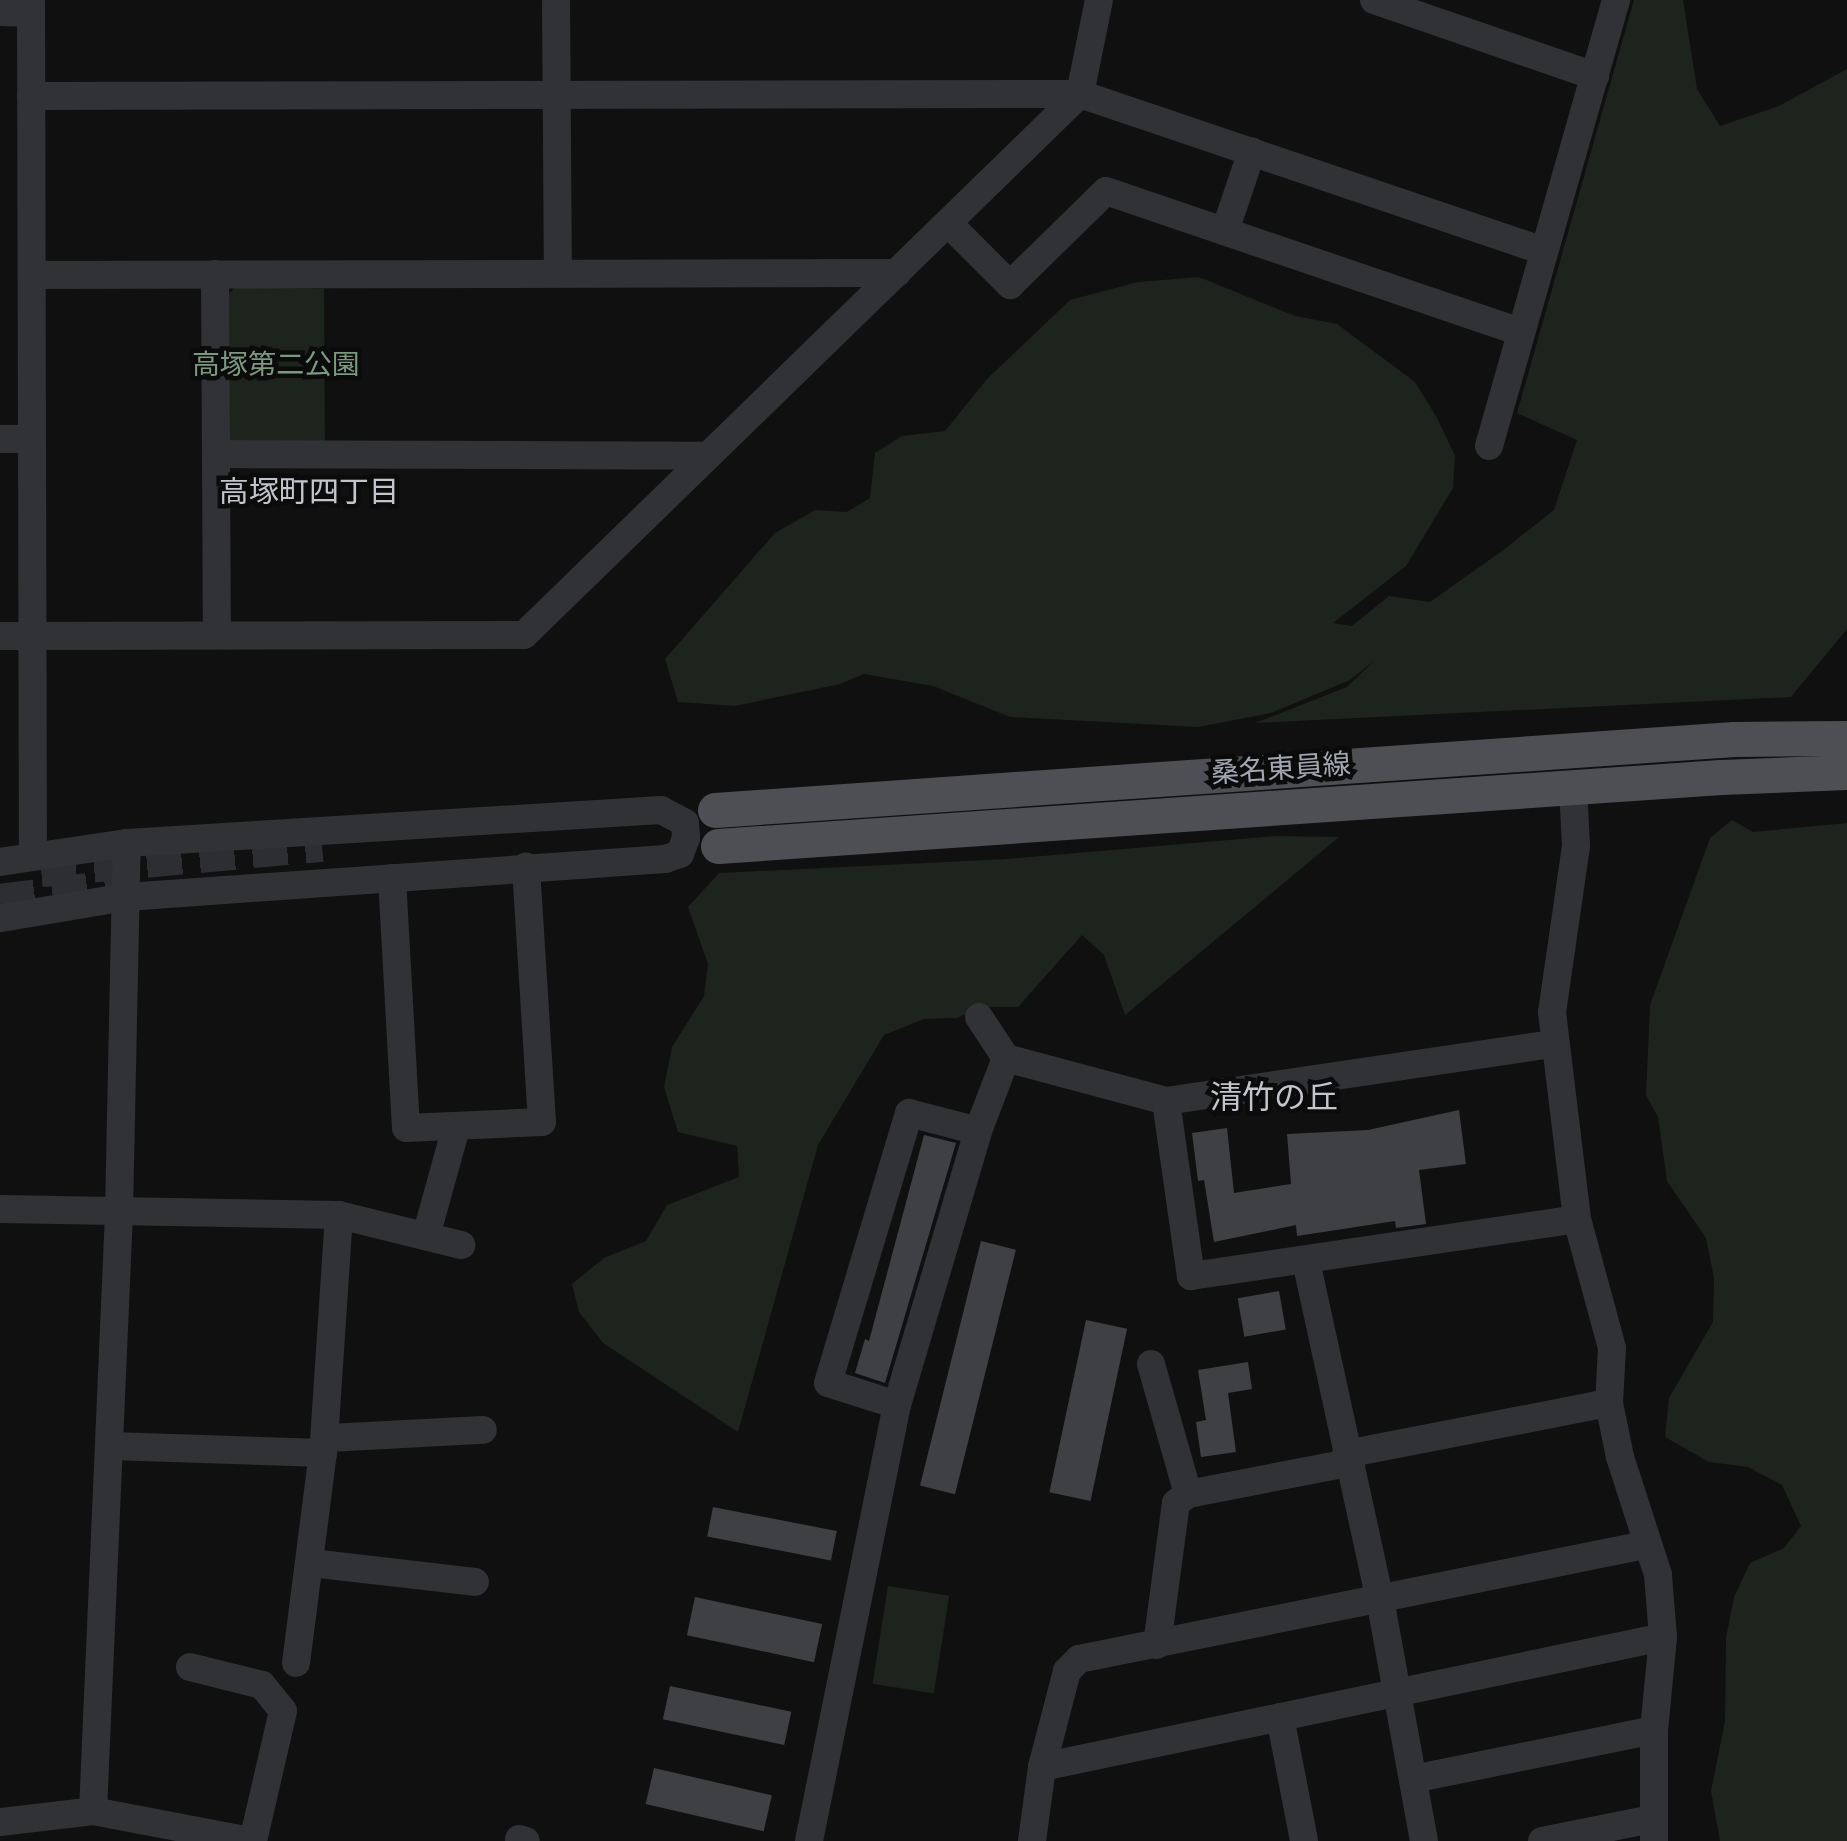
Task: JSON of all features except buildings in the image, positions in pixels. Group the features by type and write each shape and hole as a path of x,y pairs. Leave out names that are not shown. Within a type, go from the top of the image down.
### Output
{"main road":[{"name":"桑名東員線","path":"715,810 1734,739 1847,738"},
{"name":"桑名東員線","path":"718,846 1847,772"}],"street":[{"path":"556,0 558,273"},
{"path":"0,636 524,634 1080,94 1099,0"},
{"path":"1374,0 1595,76"},
{"path":"1489,446 1616,0"},
{"path":"0,12 31,6 33,856"},
{"path":"31,96 1080,94 1543,251"},
{"path":"1225,231 1252,151"},
{"path":"948,223 1010,286 1106,191 1520,332"},
{"path":"215,274 217,635"},
{"path":"32,276 897,274"},
{"path":"0,440 32,440"},
{"path":"217,454 707,456"},
{"path":"1542,1841 1653,1830 1654,1730 1663,1637 1658,1575 1646,1545 1609,1403 1612,1348 1577,1220 1554,1044 1552,1012 1576,846 1573,788"},
{"path":"0,862 127,843 661,810 684,823 686,838 680,854 665,860 126,897 0,918"},
{"path":"82,1822 110,1446 127,843"},
{"path":"392,878 406,1128 542,1122 526,868"},
{"path":"979,1018 1006,1058 1166,1101 1554,1044"},
{"path":"808,1841 897,1405 978,1131 1006,1058"},
{"path":"1166,1101 1191,1276 1577,1220"},
{"path":"897,1405 828,1383 909,1112 978,1131"},
{"path":"426,1236 456,1128"},
{"path":"0,1208 339,1216 461,1245"},
{"path":"296,1663 325,1445 339,1216"},
{"path":"1306,1261 1380,1599 1394,1693 1424,1841"},
{"path":"1150,1364 1188,1494"},
{"path":"1157,1644 1170,1520 1176,1503 1188,1494 1609,1403"},
{"path":"110,1446 325,1445 483,1430"},
{"path":"1032,1841 1042,1768 1068,1671 1079,1659 1646,1545"},
{"path":"311,1563 476,1582"},
{"path":"1042,1768 1663,1637"},
{"path":"0,1822 82,1822 238,1839 283,1712 262,1685 190,1667"},
{"path":"1280,1717 1304,1841"},
{"path":"1413,1779 1654,1730"}],"green space":[{"path":"1634,0 1683,0 1697,89 1720,126 1779,106 1847,69 1847,629 1791,697 1255,723 1347,687 1374,661 1350,680 1271,713 1198,727 1010,717 933,686 864,674 840,684 735,706 678,702 665,659 775,533 815,510 847,512 870,498 875,453 902,436 945,431 987,379 1070,300 1138,282 1199,277 1295,316 1337,324 1415,382 1437,418 1455,456 1453,488 1406,566 1333,623 1352,626 1389,596 1430,602 1502,551 1554,510 1577,440 1517,413"},
{"name":"高塚第二公園","path":"236,287 324,289 325,445 236,447 227,438 226,296"},
{"path":"1732,820 1753,832 1847,823 1847,1841 1720,1841 1711,1791 1725,1721 1726,1638 1734,1597 1750,1563 1784,1548 1801,1526 1782,1485 1748,1467 1709,1462 1665,1437 1669,1398 1713,1322 1714,1278 1706,1238 1667,1181 1658,1117 1646,1095 1650,1005 1710,838"},
{"path":"1276,836 1339,837 1125,1015 1104,955 1082,935 1018,1007 981,1007 957,1018 924,1019 884,1035 818,1145 738,1432 603,1343 579,1312 572,1284 604,1258 646,1241 667,1205 739,1177 737,1146 678,1132 664,1087 672,1047 704,996 708,964 688,907 719,873 1006,859"},
{"path":"888,1586 949,1596 934,1693 873,1684"}],"tunnel":[{"path":"41,869 322,844"},
{"path":"0,901 113,887"}],"district":[{"name":"高塚町四丁目","path":"309,495"},
{"name":"清竹の丘","path":"1274,1100"}]}
